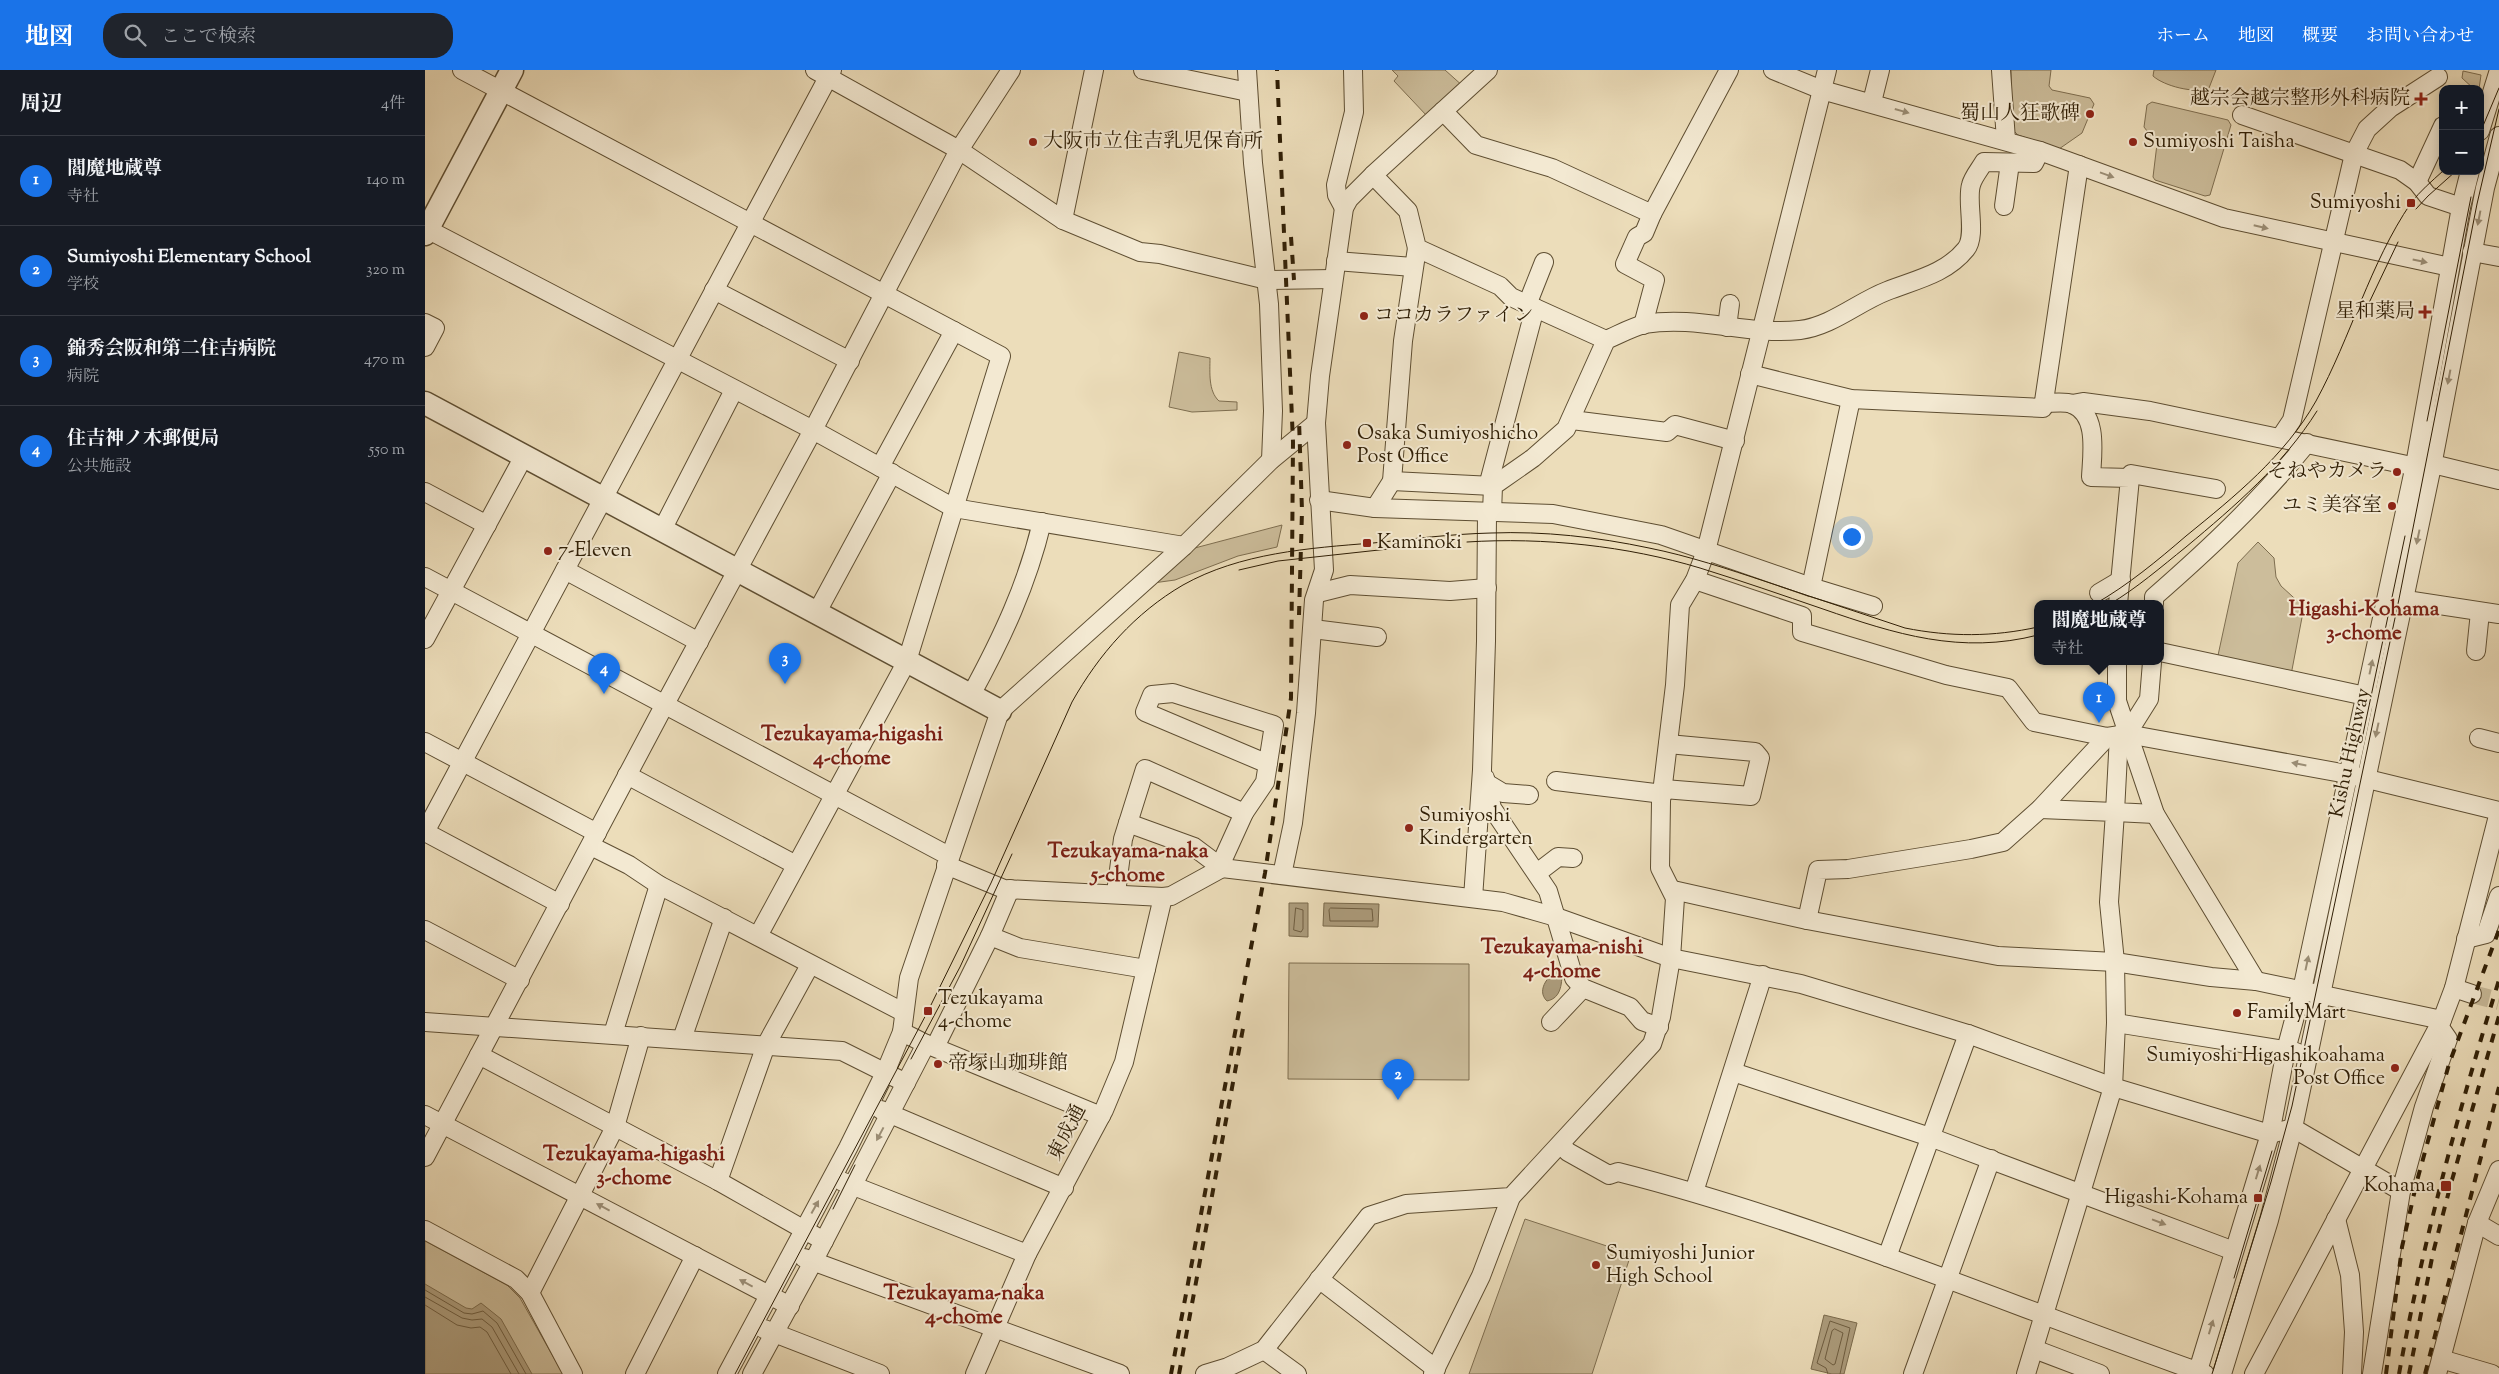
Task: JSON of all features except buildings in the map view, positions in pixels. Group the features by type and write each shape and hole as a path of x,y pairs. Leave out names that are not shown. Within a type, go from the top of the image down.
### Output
{"street":[{"path":"462,70 1001,356 907,661 758,936"},
{"path":"512,70 426,230 813,430 955,508 1184,546"},
{"path":"425,1156 850,361 959,150 1011,70"},
{"path":"1063,220 1094,70"},
{"path":"1143,70 1248,92"},
{"path":"1247,70 1253,163 1267,280 1273,411 1271,460"},
{"path":"1344,208 1337,194 1336,185 1354,112 1353,70"},
{"path":"1282,875 1293,823 1303,744 1314,600 1318,593 1324,570 1316,424 1320,376 1344,208 1349,199 1373,175 1488,70"},
{"path":"1643,324 1655,280 1625,264 1637,237 1644,233 1652,214 1729,70"},
{"path":"1773,70 1822,90 1872,102 2040,151 2224,218 2332,244 2451,267"},
{"path":"1319,1279 1435,1371 1481,1276 1511,1197 1561,1145 1652,1044 1659,1027 1671,958 1675,898 1673,890 1660,868 1663,792 1680,605 1695,580 1706,551 1827,70"},
{"path":"1872,102 1880,70"},
{"path":"2001,70 2006,140"},
{"path":"2480,130 2499,70"},
{"path":"560,904 425,832 751,222 825,72 959,150 1063,220 1140,252 1160,254 1267,280 1333,279"},
{"path":"2280,438 2292,420 2354,154 2367,129 2390,108 2438,77"},
{"path":"1443,111 1476,145 1552,168 1652,214"},
{"path":"2242,115 2400,170 2417,182 2428,196 2461,207"},
{"path":"2417,182 2441,130"},
{"name":"Kishu Highway","path":"2222,1374 2269,1220 2293,1128 2323,994 2433,466 2473,252 2492,189 2499,136"},
{"path":"1391,482 1491,486 1533,458 1566,430 1606,340 1643,324 1675,322 1763,330 1802,330 1835,318 1878,294 1924,279 1949,264 1968,247 1971,186 1984,162 2034,163 2040,151"},
{"path":"2004,206 2010,163"},
{"path":"1750,374 1851,399 2043,408 2079,165"},
{"path":"1373,175 1408,212 1417,248 1403,341 1391,482 1375,508"},
{"name":"Kishu Highway","path":"2200,1373 2233,1251 2270,1134 2286,1050 2302,990 2415,465 2461,207 2469,175"},
{"path":"1417,248 1500,286 1511,297 1606,340"},
{"path":"2473,252 2499,257"},
{"path":"1336,261 1413,267"},
{"path":"1473,898 1485,777 1487,588 1491,486 1531,306 1544,262"},
{"path":"714,290 850,361"},
{"path":"1727,327 1730,304"},
{"path":"425,323 435,328 425,347"},
{"path":"817,612 954,331"},
{"path":"662,530 734,390"},
{"path":"1811,586 1851,399"},
{"path":"2044,403 2072,404 2083,402 2150,411 2415,465 2441,466 2499,480"},
{"path":"425,403 1000,711"},
{"path":"2072,404 2086,416 2092,436 2091,477 2130,478 2118,600"},
{"path":"1572,420 1667,432 1675,425 1735,441"},
{"path":"727,1374 869,1105 902,1032 903,1012 909,978 1000,711 1184,546 1271,460 1316,424"},
{"path":"2154,600 2154,597 2206,552 2259,499 2307,444"},
{"path":"425,639 524,456"},
{"path":"2131,474 2216,489"},
{"path":"425,492 487,525"},
{"path":"1319,500 1375,508 1553,514 1661,535 1873,606"},
{"path":"971,695 1005,633 1035,552 1042,522"},
{"path":"565,570 699,642"},
{"path":"425,577 835,795 948,860 1004,889 1116,893 1163,897 1171,896 1222,868 1244,813 1265,782 1268,764 1274,726 1173,693 1152,695 1145,712 1268,764"},
{"path":"1695,580 1803,616 1802,632 1946,675 2008,688 2033,722 2347,774 2499,811 2454,988 2441,1023 2254,1374"},
{"path":"2099,593 2121,580"},
{"path":"1318,593 1350,585 1450,591 1487,588"},
{"path":"2386,596 2499,614"},
{"path":"2476,652 2480,612"},
{"path":"1313,629 1377,637"},
{"path":"2164,653 2383,700"},
{"path":"2027,1374 2113,1087 2116,1023 2115,962 2109,902 2118,735 2117,665"},
{"path":"1807,920 1818,870 1848,868 1971,849 2003,842 2118,735 2149,699 2152,665"},
{"path":"2118,735 2155,814 2256,981"},
{"path":"2479,738 2499,743"},
{"path":"425,742 463,762 594,839 659,885 903,1012"},
{"path":"1556,781 1663,792 1751,796 1760,758 1755,752 1668,744"},
{"path":"1116,893 1119,856 1145,769 1244,813"},
{"path":"627,775 796,865"},
{"path":"1485,777 1503,793 1529,795"},
{"path":"1485,777 1492,808 1548,891 1561,929 1574,978 1583,988 1630,1008 1642,1021 1659,1027"},
{"path":"2040,809 2155,814"},
{"path":"1128,823 1194,847 1222,868 1503,902 1556,917 1671,958 1801,984 1967,1034 2113,1087 2270,1134 2293,1128 2401,1191"},
{"path":"1537,873 1558,857 1573,858"},
{"path":"613,1034 659,885"},
{"path":"752,1374 790,1306 906,1083 931,1046 990,936 1010,889"},
{"path":"1673,890 1807,920 1998,956 2115,962 2211,977 2256,981 2323,994 2441,1023"},
{"path":"2466,939 2486,934 2499,896"},
{"name":"東成通","path":"975,1374 1027,1254 1101,1116 1124,1062 1163,897"},
{"path":"682,1039 724,918"},
{"path":"425,930 520,980"},
{"path":"990,936 1019,948 1146,969"},
{"path":"718,1181 766,1045 810,965"},
{"path":"1694,1192 1763,976"},
{"path":"1551,1022 1583,988"},
{"path":"2454,988 2473,994"},
{"path":"425,1022 841,1051 906,1083"},
{"path":"2116,1023 2309,1055"},
{"path":"2372,1374 2401,1191 2425,1107 2448,1038 2441,1023"},
{"path":"902,1032 931,1046 1101,1116"},
{"path":"1887,1257 1967,1034"},
{"path":"530,1293 615,1127 641,1036"},
{"path":"479,1055 718,1181 824,1241"},
{"path":"1733,1072 1930,1137 2233,1251"},
{"path":"869,1105 1064,1188"},
{"path":"425,1114 790,1306"},
{"path":"1561,1145 1568,1152 1609,1175 1618,1172 1694,1192 1887,1257 2200,1373"},
{"path":"1913,1374 1991,1159"},
{"path":"2492,1374 2439,1366 2477,1223 2499,1170"},
{"path":"832,1177 1027,1254"},
{"path":"1205,1374 1227,1367 1264,1350 1369,1216 1406,1204 1511,1197"},
{"path":"2336,1219 2350,1275 2354,1332 2352,1374"},
{"path":"2477,1223 2499,1236"},
{"path":"425,1230 516,1278 530,1293 573,1374"},
{"path":"791,1252 813,1262 996,1327 1120,1374"},
{"path":"635,1374 695,1256"},
{"path":"753,1324 774,1334 880,1374"},
{"path":"2034,1349 2100,1374"},
{"path":"1264,1350 1297,1374"}],"shaded area":[{"path":"1392,70 1445,70 1464,87 1427,116 1394,81 1398,76"},
{"path":"2011,70 2051,70 2049,86 2052,90 2090,98 2094,104 2082,133 2059,149 2018,135 2012,129"},
{"path":"2154,70 2216,70 2209,88 2196,90 2164,83 2153,76"},
{"path":"2463,71 2481,75 2480,85 2470,85 2462,78"},
{"path":"2152,102 2228,120 2231,125 2210,195 2205,196 2155,180 2153,177 2157,144 2144,127 2147,105"},
{"path":"1179,352 1210,358 1210,381 1215,397 1219,401 1237,402 1237,410 1192,412 1169,407"},
{"path":"1282,525 1277,547 1238,556 1175,580 1153,583 1191,549"},
{"path":"2258,542 2274,558 2276,577 2281,586 2304,607 2291,675 2217,660 2238,563"},
{"path":"1289,963 1469,964 1469,1080 1288,1079"},
{"path":"1525,1219 1631,1254 1592,1374 1469,1374"},
{"path":"425,1241 507,1285 520,1298 563,1374 425,1374"}],"water":[{"path":"1289,903 1308,903 1308,937 1289,936"},
{"path":"1324,903 1379,904 1378,927 1323,926"},
{"path":"1562,969 1560,989 1556,997 1547,1001 1543,992 1545,982"},
{"path":"425,1284 466,1308 472,1309 481,1303 501,1319 532,1374 425,1374"},
{"path":"1824,1315 1857,1323 1844,1374 1832,1374 1811,1369"}],"tunnel":[{"path":"2472,994 2499,1001"}],"tram line":[{"path":"2481,130 2499,88"},
{"path":"2212,1374 2271,1182 2292,1106 2399,599 2477,204 2499,109"},
{"path":"2101,600 2142,572 2240,491 2274,458 2289,440 2316,401 2340,352 2372,275 2397,226 2411,203 2439,175"},
{"path":"2416,209 2452,175"},
{"path":"2427,421 2471,197"},
{"path":"2368,305 2398,242"},
{"path":"2116,600 2158,570 2240,500 2274,467 2304,431 2317,411"},
{"path":"735,1374 928,1011 991,883 1072,702 1094,667 1120,636 1149,608 1183,585 1205,574 1251,559 1300,550 1461,534 1531,533 1610,541 1679,555 1738,572 1905,628 1971,635 2005,633 2034,628"},
{"path":"2362,739 2405,536"},
{"path":"1467,542 1555,542 1644,554 1700,568 1876,626 1929,639 1982,643 2010,641 2034,636"},
{"path":"1239,570 1278,561 1425,545"},
{"path":"911,1059 960,967 1012,854"},
{"path":"2234,1278 2272,1151"},
{"path":"833,1209 855,1165"}],"railway":[{"path":"1171,1374 1265,873 1291,698 1293,442 1277,70"},
{"path":"1291,237 1294,280"},
{"path":"1299,420 1302,511 1299,615"},
{"path":"2386,1374 2402,1247 2417,1181 2449,1064 2499,930"},
{"path":"2399,1374 2419,1274 2443,1176 2499,980"},
{"path":"2409,1374 2433,1253 2499,1016"},
{"path":"1179,1374 1244,1023"},
{"path":"2425,1374 2499,1087"}],"place":[{"name":"越宗会越宗整形外科病院","path":"2421,99"},
{"name":"蜀山人狂歌碑","path":"2090,114"},
{"name":"大阪市立住吉乳児保育所","path":"1033,142"},
{"name":"Sumiyoshi Taisha","path":"2133,142"},
{"name":"Sumiyoshi","path":"2411,203"},
{"name":"星和薬局","path":"2425,312"},
{"name":"ココカラファイン","path":"1364,316"},
{"name":"Osaka Sumiyoshicho Post Office","path":"1347,445"},
{"name":"そねやカメラ","path":"2397,472"},
{"name":"ユミ美容室","path":"2392,506"},
{"name":"Kaminoki","path":"1367,543"},
{"name":"7-Eleven","path":"548,551"},
{"name":"錦秀会阪和第二住吉病院","path":"785,684"},
{"name":"住吉神ノ木郵便局","path":"604,694"},
{"name":"閻魔地蔵尊","path":"2099,723"},
{"name":"Sumiyoshi Kindergarten","path":"1409,828"},
{"name":"Tezukayama 4-chome","path":"928,1011"},
{"name":"FamilyMart","path":"2237,1013"},
{"name":"帝塚山珈琲館","path":"938,1064"},
{"name":"Sumiyoshi Higashikoahama Post Office","path":"2395,1068"},
{"name":"Sumiyoshi Elementary School","path":"1398,1100"},
{"name":"Kohama","path":"2446,1186"},
{"name":"Higashi-Kohama","path":"2258,1198"},
{"name":"Sumiyoshi Junior High School","path":"1596,1265"}],"district":[{"name":"Higashi-Kohama 3-chome","path":"2364,622"},
{"name":"Tezukayama-higashi 4-chome","path":"852,747"},
{"name":"Tezukayama-naka 5-chome","path":"1128,864"},
{"name":"Tezukayama-nishi 4-chome","path":"1562,960"},
{"name":"Tezukayama-higashi 3-chome","path":"634,1167"},
{"name":"Tezukayama-naka 4-chome","path":"964,1306"}]}
